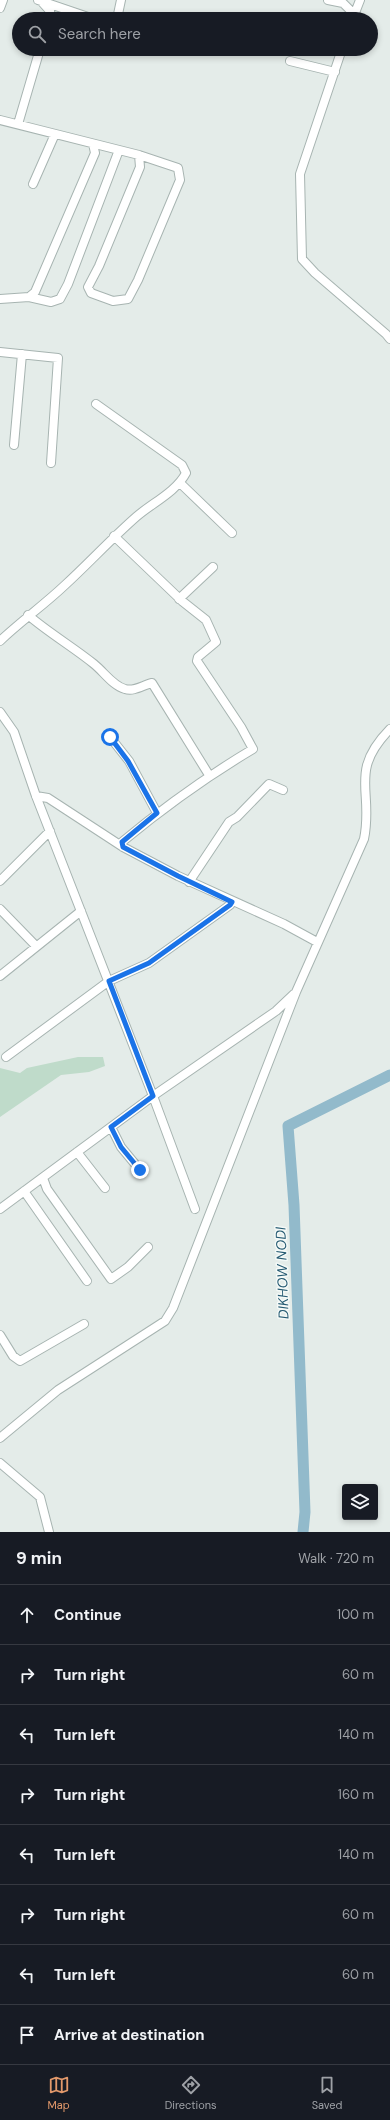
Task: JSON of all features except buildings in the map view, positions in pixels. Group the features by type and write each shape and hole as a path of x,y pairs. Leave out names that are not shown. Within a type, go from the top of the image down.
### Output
{"street":[{"path":"0,8 3,0"},
{"path":"39,0 50,12"},
{"path":"39,0 74,12"},
{"path":"118,12 121,0"},
{"path":"328,0 342,3 352,12"},
{"path":"355,12 360,0"},
{"path":"18,124 38,56"},
{"path":"340,56 300,174 302,260 390,339"},
{"path":"290,61 335,72"},
{"path":"0,120 139,155 178,168 180,180 138,280 128,299 113,301 91,293 88,287 99,266 140,167 139,155"},
{"path":"33,184 55,134"},
{"path":"29,297 35,292 95,153 93,144"},
{"path":"0,298 29,297 51,302 60,299 68,284 119,150"},
{"path":"0,352 58,358 51,463"},
{"path":"14,445 22,354"},
{"path":"0,641 28,615 64,586 114,536 145,509 180,483 186,473 182,465 96,404"},
{"path":"180,483 232,533"},
{"path":"114,536 179,599 206,620 216,640 215,644 199,655 197,661 241,727 253,749 209,775 157,813 122,842 123,847"},
{"path":"179,599 213,568"},
{"path":"28,615 52,635 94,664 118,686 126,690 136,689 152,683 209,775"},
{"path":"0,712 14,732 36,796 109,981 195,1209"},
{"path":"0,1438 58,1390 165,1321 173,1308 296,992 364,838 367,825 364,775 370,755 378,741 390,728"},
{"path":"110,737 128,761 157,813"},
{"path":"189,882 229,822 237,817 269,784 283,790"},
{"path":"36,796 48,798 123,847 189,882 284,924 317,942"},
{"path":"0,881 50,831"},
{"path":"6,1057 109,981 149,963 230,905 232,902"},
{"path":"0,909 36,946"},
{"path":"0,976 36,946 82,912"},
{"path":"0,1209 153,1096 276,1011 296,992"},
{"path":"111,1127 121,1147 140,1170"},
{"path":"78,1152 105,1188"},
{"path":"42,1178 47,1189 111,1280 128,1267 148,1247"},
{"path":"24,1191 87,1281"},
{"path":"0,1335 13,1356 20,1361 84,1324"},
{"path":"0,1463 40,1497 49,1532"}],"green space":[{"path":"78,1057 103,1057 105,1066 89,1072 61,1075 0,1117 0,1068 20,1073 27,1068"}],"waterway":[{"name":"DIKHOW NODI","path":"303,1532 305,1512 294,1205 288,1126 390,1075"}],"route":[{"path":"110,737 128,761 157,813 122,842 123,847 232,902 230,905 149,963 109,981 153,1096 111,1127 121,1147 140,1170"}]}
